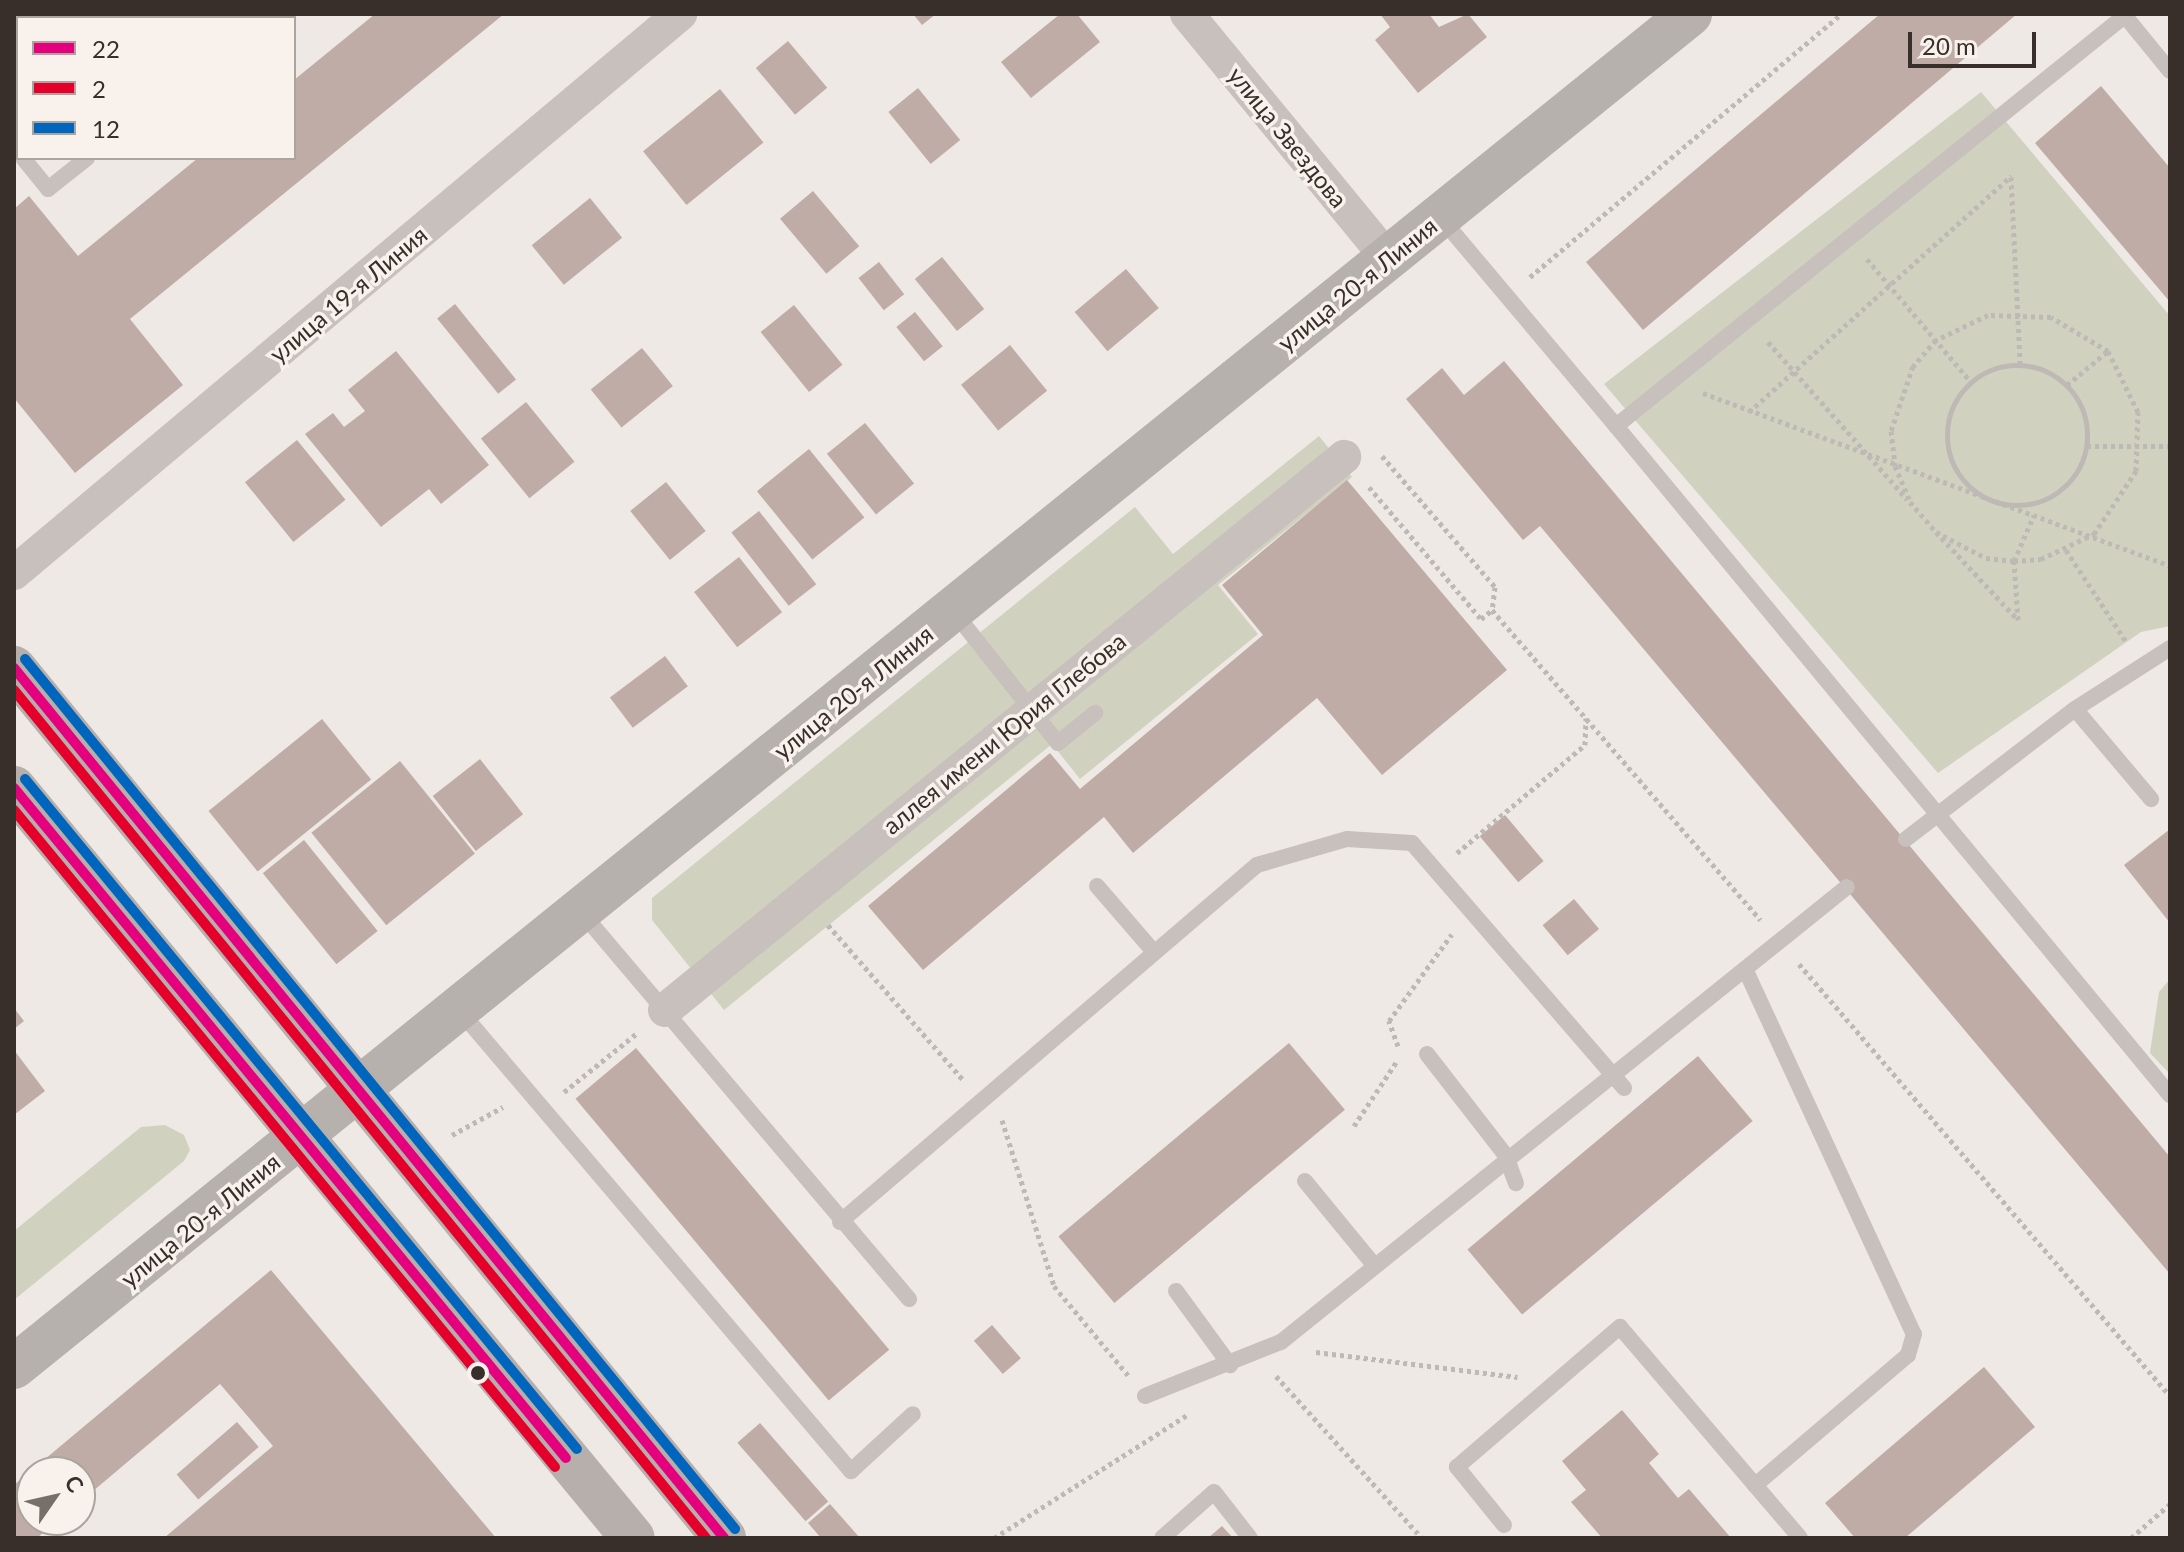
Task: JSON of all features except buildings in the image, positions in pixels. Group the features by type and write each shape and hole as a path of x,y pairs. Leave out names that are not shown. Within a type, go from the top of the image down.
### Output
{"main road":[{"name":"улица 20-я Линия","path":"14,1367 460,1011 1690,14"},
{"path":"14,668 356,1094 724,1538"},
{"path":"14,788 299,1140 633,1538"}],"street":[{"name":"улица 19-я Линия","path":"14,573 680,14"},
{"name":"улица Звездова","path":"1187,14 1388,259"},
{"name":"аллея имени Юрия Глебова","path":"665,1010 1344,457"}],"lane":[{"path":"1616,426 1852,240 2126,15 2170,71"},
{"path":"24,160 48,189 84,160"},
{"path":"1440,217 1941,813 2170,1095"},
{"path":"953,611 1058,743 1095,713"},
{"path":"1906,839 2075,709 2170,648"},
{"path":"2075,709 2151,799"},
{"path":"840,1222 1257,865 1347,839 1412,843 1471,907 1624,1088"},
{"path":"1097,886 1154,952"},
{"path":"1145,1396 1230,1365 1281,1342 1506,1156 1746,971 1847,887"},
{"path":"581,913 840,1222 909,1299"},
{"path":"1746,971 1914,1334 1908,1355 1755,1485"},
{"path":"460,1011 851,1471 913,1414"},
{"path":"1427,1054 1506,1156 1516,1183"},
{"path":"1305,1181 1374,1265"},
{"path":"1176,1291 1230,1365"},
{"path":"1504,1525 1457,1467 1620,1327 1800,1538"},
{"path":"1162,1538 1214,1492 1250,1538"}],"path":[{"path":"1507,297 1841,14"},
{"path":"1749,412 2011,176 2020,364"},
{"path":"1852,240 1970,381"},
{"path":"1910,502 1895,466 1898,397 1936,340 1960,324 2018,311 2081,330 2108,351 2138,412 2141,446 2126,495 2094,534 2066,550 2014,561 1986,558 1936,532"},
{"path":"1749,320 2018,620 2014,561 2034,515"},
{"path":"2067,385 2108,351"},
{"path":"2020,364 2067,385 2087,424 2087,446 2063,490 2040,503 1989,501 1961,479 1946,446 1950,410 1970,381 2020,364"},
{"path":"1672,381 1989,501 2094,534 2170,566"},
{"path":"1366,437 1495,587 1492,610 1481,619 1344,457 1366,437"},
{"path":"2087,446 2170,446"},
{"path":"2066,550 2142,666"},
{"path":"1492,610 2170,1396"},
{"path":"1437,869 1585,745 1586,717"},
{"path":"803,897 963,1080 993,1091 1054,1286 1145,1396"},
{"path":"1354,1126 1402,1055 1389,1021 1471,907"},
{"path":"1308,1351 1557,1382"},
{"path":"1267,1367 1422,1538"},
{"path":"994,1538 1200,1407"},
{"path":"2131,1538 2170,1504"}],"green space":[{"path":"1981,92 2170,316 2170,626 2141,632 1938,773 1604,384"},
{"path":"1319,436 1352,477 1218,585 1258,634 1080,779 1052,744 724,1010 652,920 652,898 1135,507 1173,554"},
{"path":"2170,979 2170,1074 2150,1053 2159,992"},
{"path":"165,1125 184,1135 190,1150 184,1161 14,1300 14,1231 141,1127"}],"transit line":[{"name":"12","path":"25,659 735,1529"},
{"name":"22","path":"14,668 724,1538"},
{"name":"2","path":"14,690 706,1538"},
{"name":"12","path":"25,779 577,1449"},
{"name":"22","path":"14,788 566,1458"},
{"name":"2","path":"14,810 555,1467"}]}
